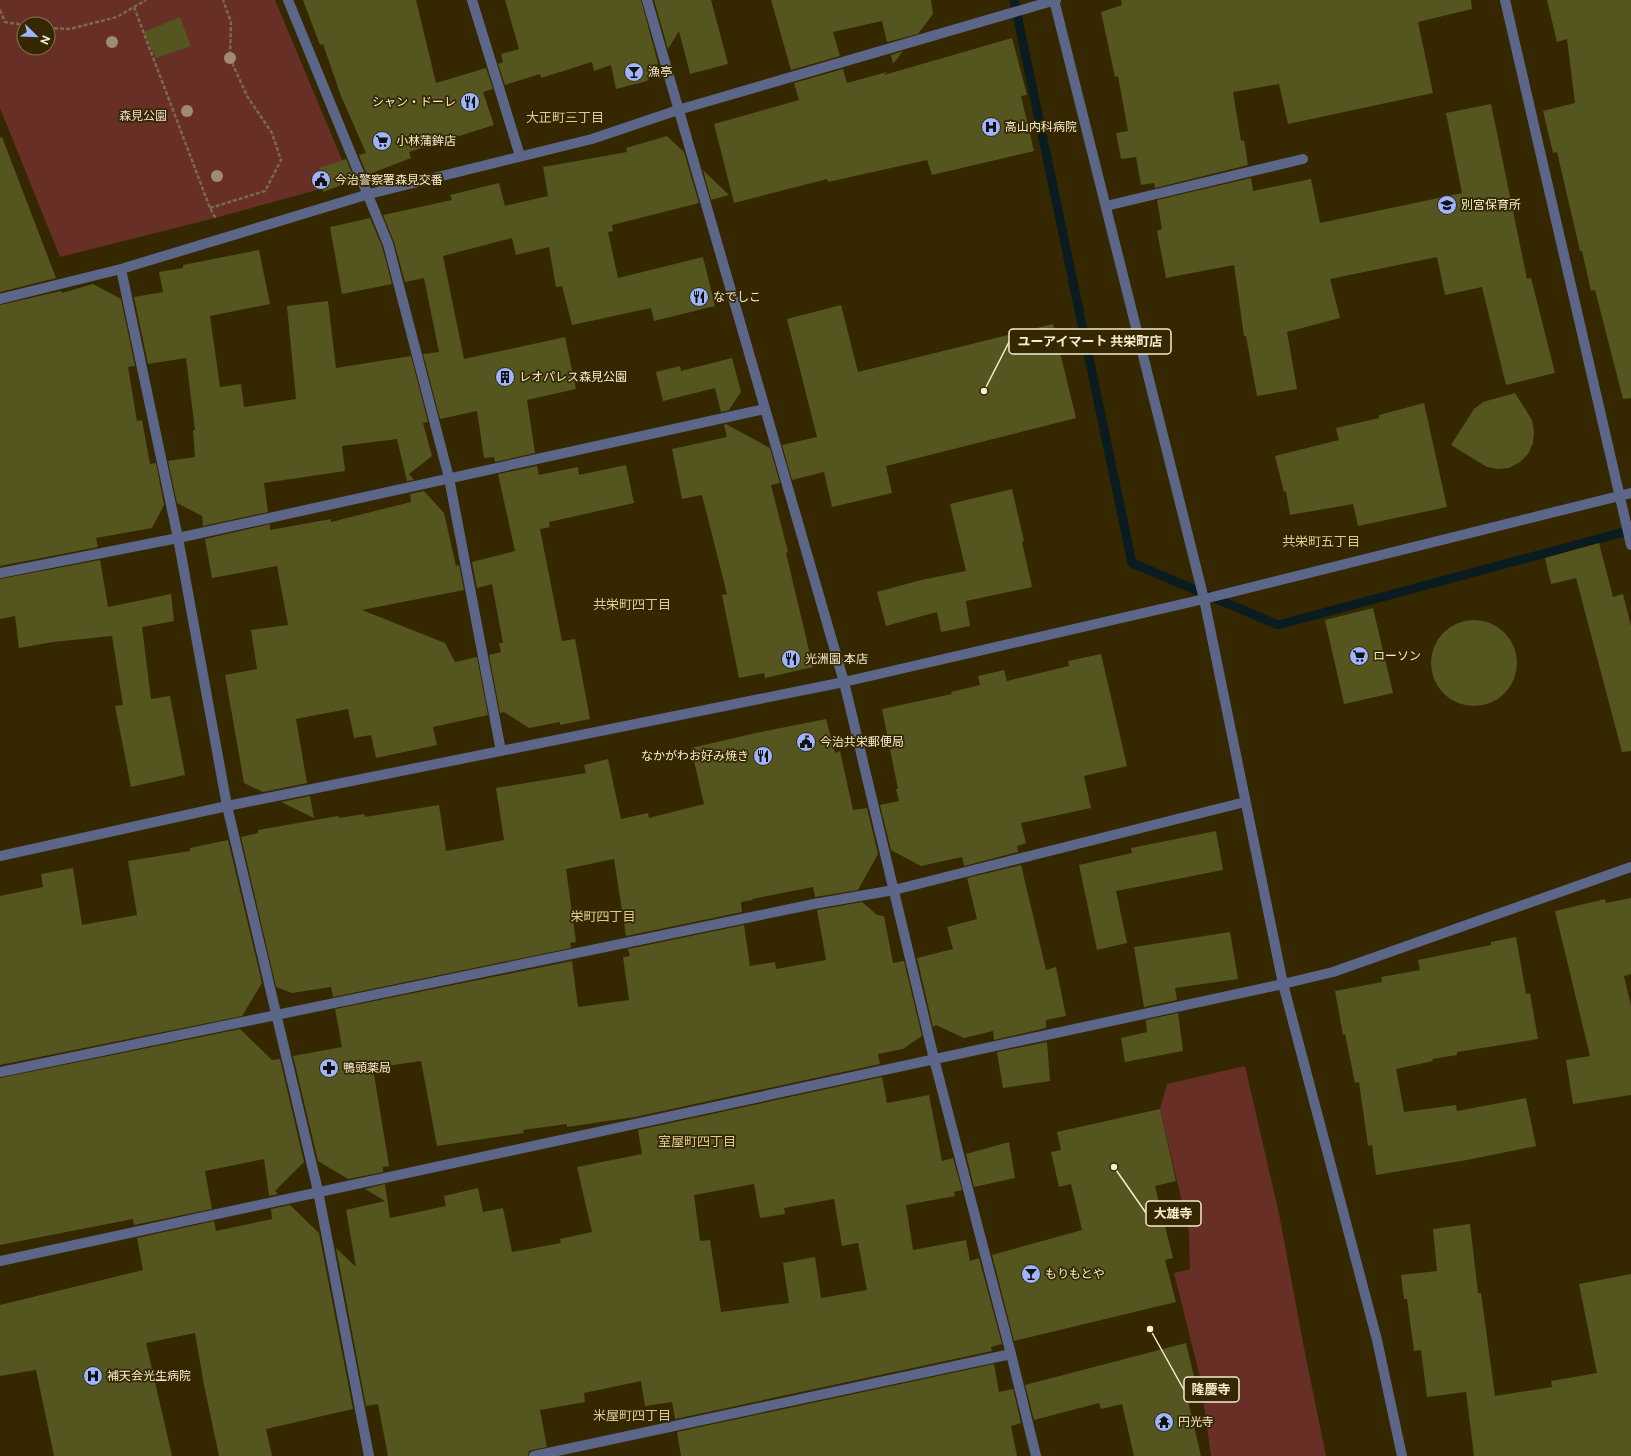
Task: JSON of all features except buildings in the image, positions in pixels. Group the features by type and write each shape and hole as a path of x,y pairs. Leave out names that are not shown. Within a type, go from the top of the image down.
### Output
{"street":[{"path":"288,0 369,194 388,244 449,478 501,751"},
{"path":"472,0 520,156"},
{"path":"647,0 844,682 934,1059 1012,1354 1036,1456"},
{"path":"0,299 121,269 369,194 592,139 678,110 1055,0 1204,599 1283,984 1377,1340 1402,1456"},
{"path":"1505,0 1631,545"},
{"path":"1106,206 1303,159"},
{"path":"121,269 178,538 227,806 318,1191 369,1456"},
{"path":"0,573 178,538 765,409"},
{"path":"0,856 227,806 844,682 1204,599 1631,493"},
{"path":"0,1072 814,904 894,890 1245,802"},
{"path":"0,1261 1334,972 1631,867"},
{"path":"534,1456 1012,1354"}],"path":[{"path":"56,28 70,29 117,17 146,0"},
{"path":"210,208 265,191 280,160 272,132 247,96 230,58 231,22 224,0"},
{"path":"134,7 210,208 223,238"},
{"path":"0,10 5,22 16,24"}],"green space":[{"name":"森見公園","path":"0,0 275,0 348,174 346,182 215,218 60,257 0,108"},
{"path":"1245,1066 1279,1214 1326,1456 1211,1456 1200,1377 1174,1273 1190,1269 1189,1232 1160,1109 1167,1084"}],"waterway":[{"path":"1014,0 1132,563 1278,625 1631,530"}],"place":[{"name":"漁亭","path":"634,72"},
{"name":"シャン・ドーレ","path":"470,102"},
{"name":"高山内科病院","path":"991,127"},
{"name":"小林蒲鉾店","path":"382,141"},
{"name":"今治警察署森見交番","path":"321,180"},
{"name":"別宮保育所","path":"1447,205"},
{"name":"なでしこ","path":"699,297"},
{"name":"レオパレス森見公園","path":"505,377"},
{"name":"ユーアイマート 共栄町店","path":"984,391"},
{"name":"ローソン","path":"1359,656"},
{"name":"光洲園 本店","path":"791,659"},
{"name":"今治共栄郵便局","path":"806,742"},
{"name":"なかがわお好み焼き","path":"763,756"},
{"name":"鴨頭薬局","path":"329,1068"},
{"name":"大雄寺","path":"1114,1167"},
{"name":"もりもとや","path":"1031,1274"},
{"name":"隆慶寺","path":"1150,1329"},
{"name":"補天会光生病院","path":"93,1376"},
{"name":"円光寺","path":"1164,1422"}],"district":[{"name":"大正町三丁目","path":"565,117"},
{"name":"共栄町五丁目","path":"1321,541"},
{"name":"共栄町四丁目","path":"632,604"},
{"name":"栄町四丁目","path":"603,916"},
{"name":"室屋町四丁目","path":"697,1141"},
{"name":"米屋町四丁目","path":"632,1415"}]}
